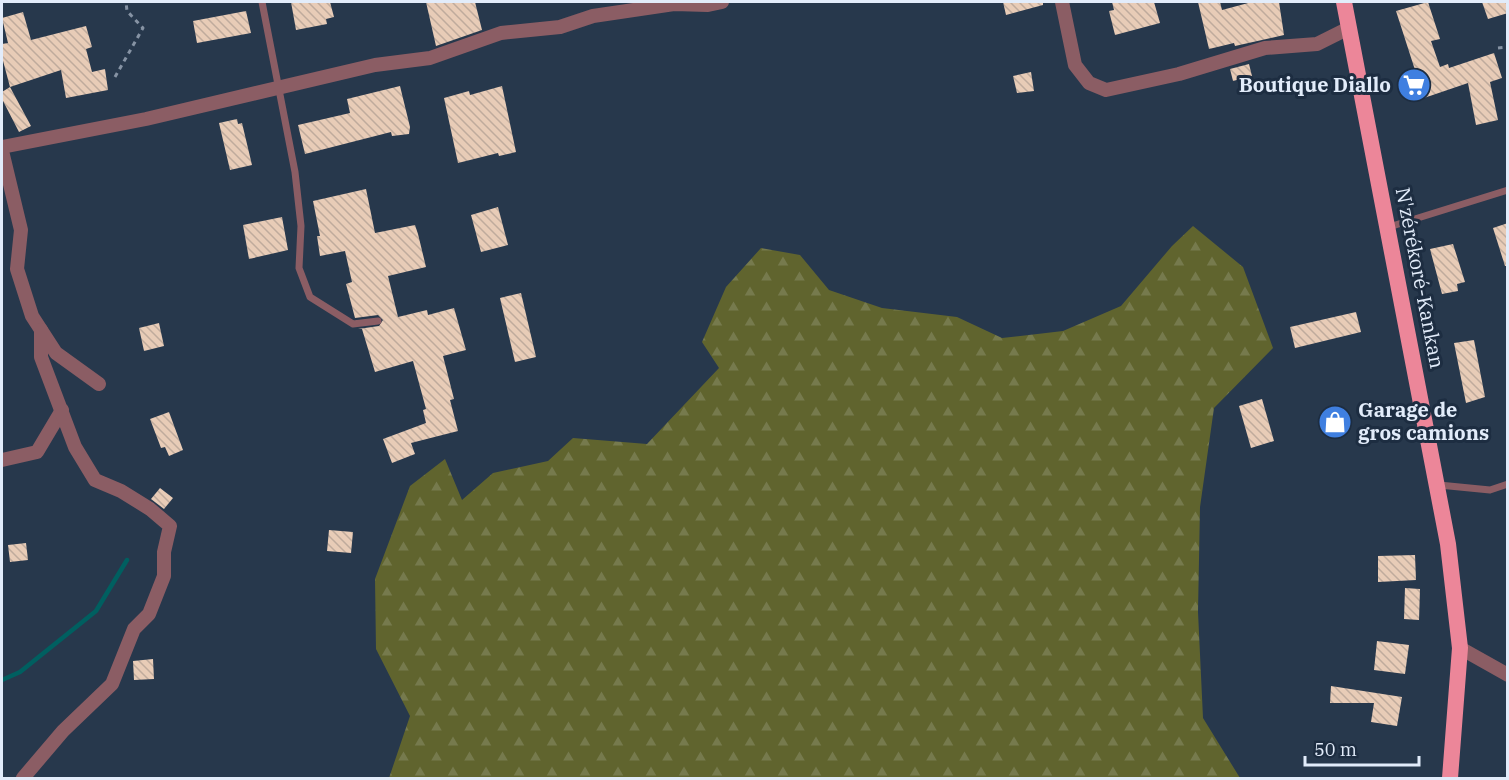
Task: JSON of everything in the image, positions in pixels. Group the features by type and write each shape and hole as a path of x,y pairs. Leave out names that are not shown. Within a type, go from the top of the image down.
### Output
{"highway":[{"name":"N'zérékoré-Kankan","path":"1344,2 1439,485 1460,648 1449,778"}],"street":[{"path":"1062,2 1075,65 1089,83 1106,90 1179,74 1265,48 1317,44 1349,28"},
{"path":"99,384 56,353 32,316 17,269 21,230 2,149 146,119 375,65 430,58 501,33 560,27 593,16 674,4 711,3"},
{"path":"23,778 63,731 112,684 134,629 149,614 164,576 164,552 170,526 150,509 121,491 95,480 75,447 41,357 41,330"},
{"path":"2,460 38,452 62,410"},
{"path":"1460,648 1508,675"}],"lane":[{"path":"262,2 297,183 301,226 299,268 310,297 353,324 378,321"},
{"path":"1389,227 1508,190"},
{"path":"1439,485 1490,490 1508,484"}],"path":[{"path":"116,77 143,28 128,11 126,2"},
{"path":"1498,48 1508,46"}],"green space":[{"path":"1193,226 1243,267 1273,348 1214,408 1200,507 1198,612 1203,718 1240,778 389,778 410,716 376,649 375,579 410,486 445,459 462,500 493,473 548,461 573,438 647,444 719,368 702,342 726,287 761,248 800,255 829,290 882,308 957,317 1002,338 1063,331 1121,306 1172,246"}],"building":[{"path":"291,2 330,2 334,17 326,19 327,24 296,30"},
{"path":"426,2 475,2 482,30 436,46"},
{"path":"1003,2 1043,2 1043,5 1006,15"},
{"path":"1112,2 1154,2 1160,23 1115,35 1109,11 1114,10"},
{"path":"1198,2 1220,2 1222,10 1252,2 1279,2 1284,35 1235,46 1234,43 1209,49"},
{"path":"1428,2 1440,39 1431,41 1440,67 1448,64 1449,68 1494,53 1502,78 1490,82 1498,120 1476,125 1468,83 1424,98 1396,11"},
{"path":"1482,2 1508,2 1508,13 1488,19"},
{"path":"246,11 251,33 197,43 193,21"},
{"path":"23,12 31,40 86,26 92,47 86,49 92,72 105,69 108,90 66,98 61,70 10,87 2,57 2,44 8,43 2,18"},
{"path":"1249,64 1252,76 1233,81 1230,69"},
{"path":"1031,72 1034,91 1017,93 1013,76"},
{"path":"400,86 410,127 409,134 392,136 391,132 305,154 298,125 350,113 347,99"},
{"path":"502,86 516,152 499,156 498,153 458,163 444,98 469,91 470,95"},
{"path":"10,87 31,126 19,132 2,99 2,92"},
{"path":"237,119 238,124 242,123 252,165 230,170 219,123"},
{"path":"366,189 375,233 415,225 418,234 426,267 388,276 398,317 427,310 428,315 454,308 466,350 443,356 454,399 450,400 458,431 411,443 415,454 392,463 383,439 426,423 423,410 426,409 413,361 375,372 362,329 358,329 379,326 383,320 378,315 355,318 346,284 352,282 345,251 320,256 317,236 320,236 313,201"},
{"path":"498,207 508,245 481,252 471,215"},
{"path":"282,217 288,250 249,259 243,225"},
{"path":"1508,223 1508,266 1505,266 1493,228"},
{"path":"1453,244 1465,282 1457,284 1458,291 1442,294 1430,249"},
{"path":"521,293 536,357 515,362 500,298"},
{"path":"1356,312 1361,332 1295,348 1290,327"},
{"path":"159,323 164,346 144,351 139,328"},
{"path":"1474,340 1485,397 1466,403 1454,343"},
{"path":"1262,399 1274,441 1251,448 1239,406"},
{"path":"169,412 183,450 169,456 165,447 161,448 150,419"},
{"path":"160,488 173,498 164,509 151,499"},
{"path":"329,530 353,532 351,553 327,551"},
{"path":"26,543 28,560 10,562 8,545"},
{"path":"1415,555 1416,580 1378,582 1378,556"},
{"path":"1405,588 1420,589 1419,620 1404,619"},
{"path":"1377,641 1409,645 1405,674 1374,670"},
{"path":"153,659 154,679 134,680 133,661"},
{"path":"1331,686 1402,697 1397,726 1371,722 1374,703 1330,703"}],"waterway":[{"path":"2,680 20,672 96,611 127,560"}],"place":[{"name":"Boutique Diallo","path":"1414,85"},
{"name":"Garage de gros camions","path":"1335,422"}]}
